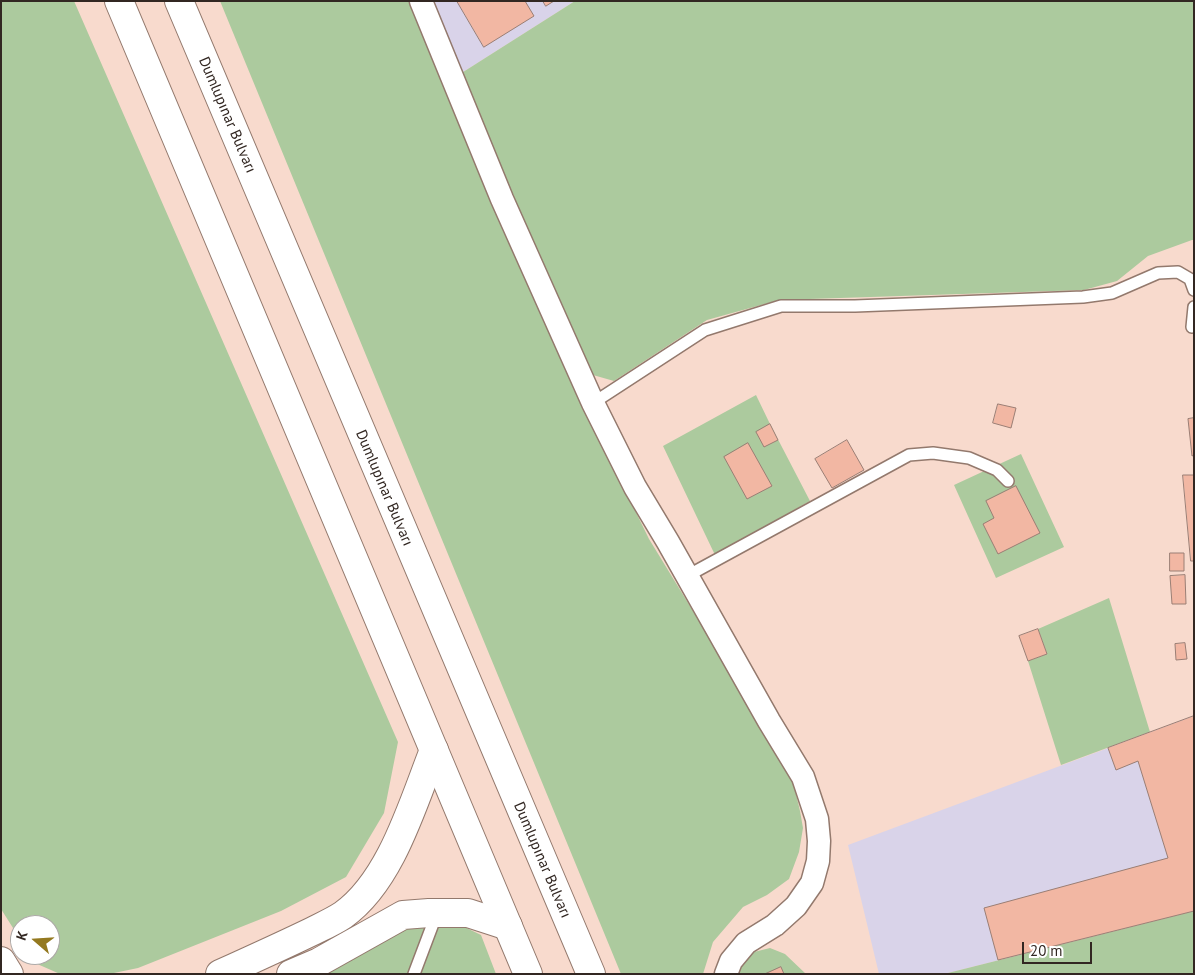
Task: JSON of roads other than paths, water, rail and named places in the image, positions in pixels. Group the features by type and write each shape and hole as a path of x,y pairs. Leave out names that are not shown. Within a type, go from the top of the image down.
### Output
{"main road":[{"path":"119,1 528,974"},
{"name":"Dumlupınar Bulvarı","path":"178,1 591,974"},
{"path":"220,974 277,949 343,915 364,896 382,871 396,846 434,750"},
{"path":"292,974 319,962 403,915 468,913 508,926"},
{"path":"1,961 9,974"}],"street":[{"path":"421,1 502,199 593,403 635,487 769,720 804,777 817,819 819,841 818,862 812,883 796,906 775,925 746,943 731,961 726,974"}],"lane":[{"path":"593,403 705,330 782,306 855,306 1083,297 1112,293 1158,273 1178,272 1190,279 1194,290"},
{"path":"1192,327 1194,308"},
{"path":"687,576 909,455 933,453 969,458 997,470 1008,481"},
{"path":"414,974 437,913"}]}
